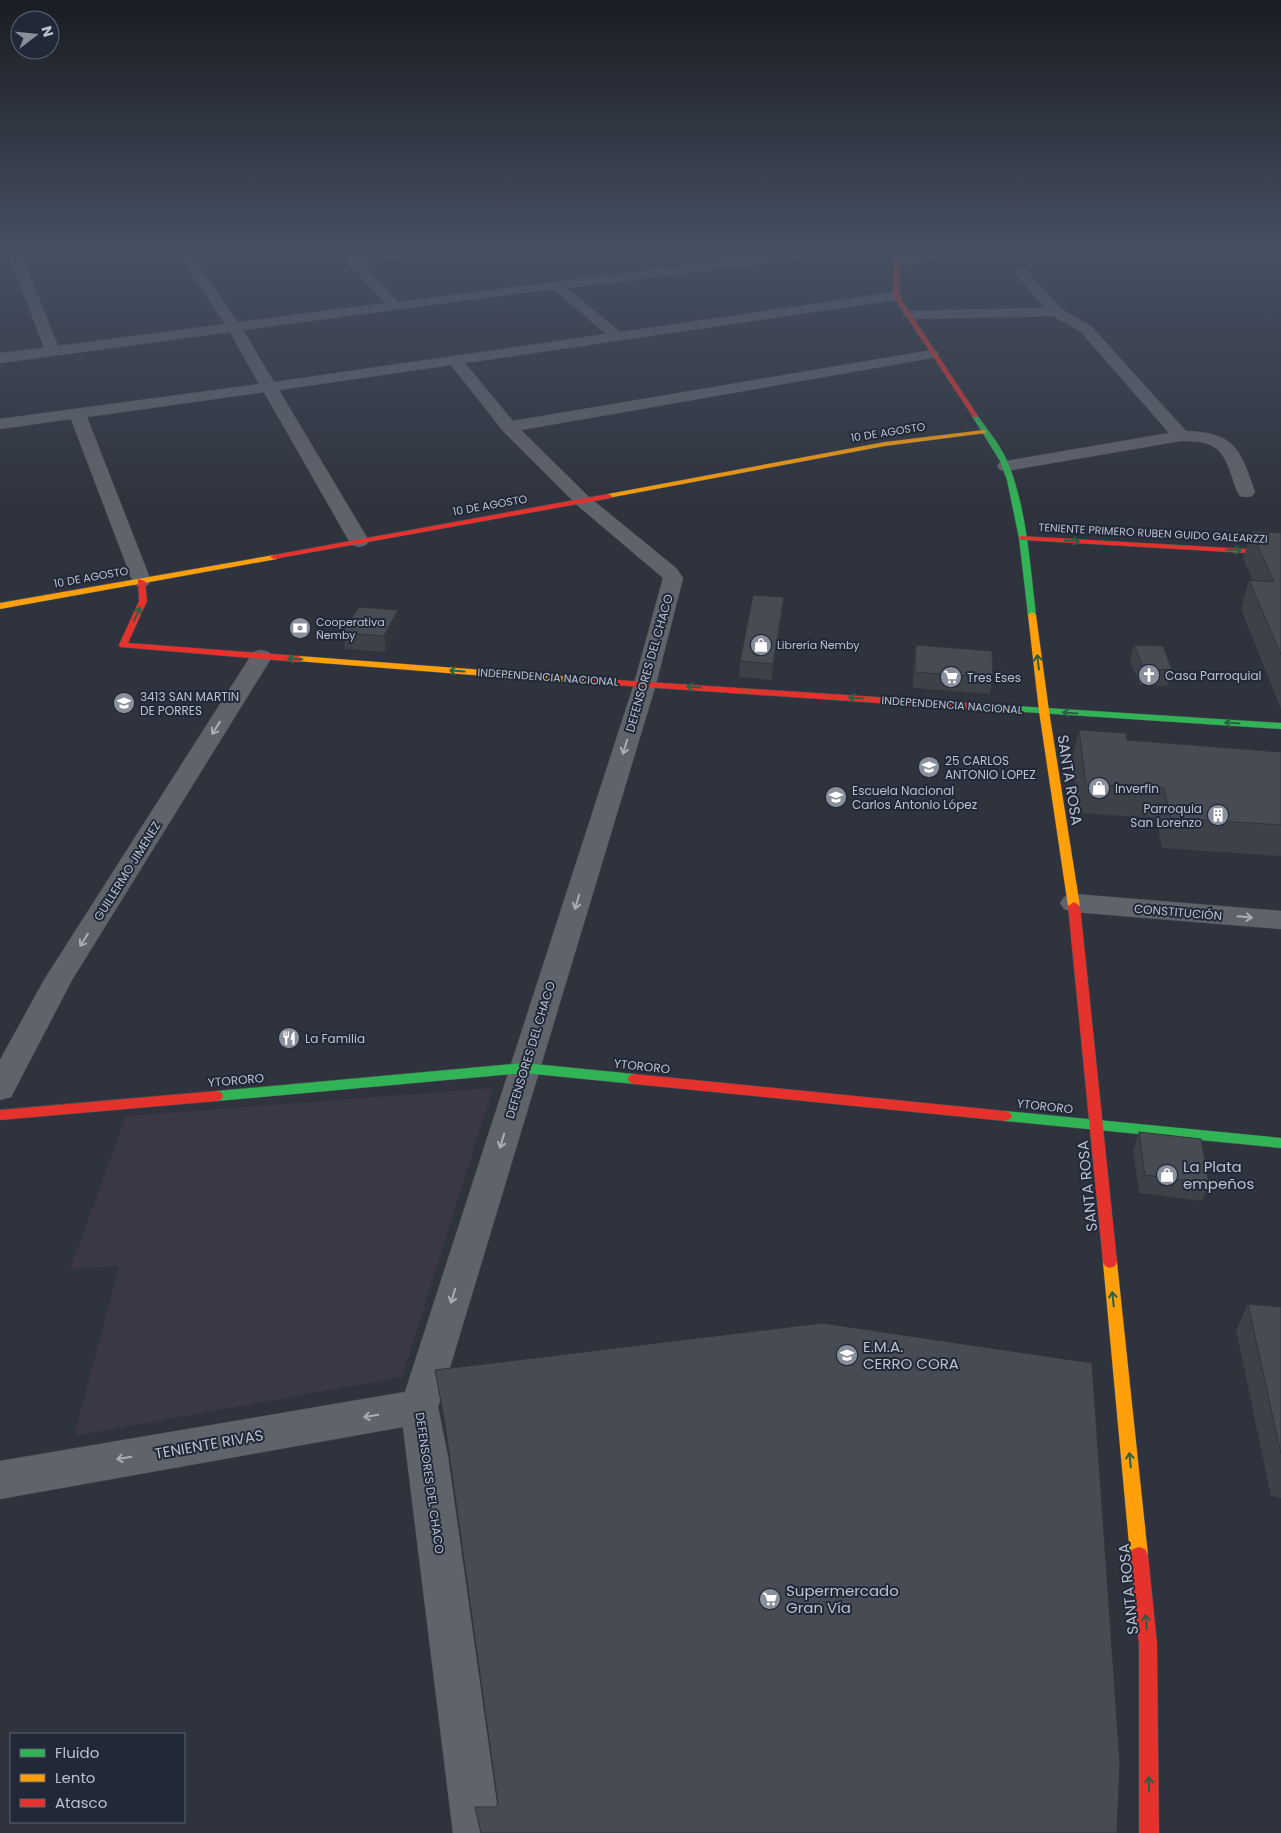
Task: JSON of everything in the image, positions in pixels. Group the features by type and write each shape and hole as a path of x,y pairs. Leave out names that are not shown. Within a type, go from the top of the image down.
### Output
{"street":[{"path":"47,337 52,351"},
{"path":"0,358 162,337"},
{"path":"240,337 359,541"},
{"path":"0,424 621,337"},
{"name":"SANTA ROSA","path":"922,337 1006,466 1011,480 1023,538 1044,711 1074,903 1148,1644 1149,1833"},
{"path":"1093,337 1181,436"},
{"path":"510,428 932,354"},
{"name":"DEFENSORES DEL CHACO","path":"455,360 510,428 583,502 669,572 673,578 645,684 419,1407 429,1467 477,1833"},
{"name":"INDEPENDENCIA NACIONAL","path":"77,413 141,581 143,600 123,645 261,657 645,684 1281,726"},
{"name":"10 DE AGOSTO","path":"0,606 583,502 885,444 984,432"},
{"path":"1006,466 1181,436 1208,439 1221,443 1231,451 1246,492"},
{"name":"TENIENTE PRIMERO RUBEN GUIDO GALEARZZI","path":"1023,538 1281,553"},
{"name":"GUILLERMO JIMENEZ","path":"0,1089 58,980 261,657"},
{"name":"CONSTITUCIÓN","path":"1074,903 1281,920"},
{"name":"YTORORO","path":"0,1115 524,1068 1281,1143"},
{"name":"TENIENTE RIVAS","path":"0,1480 419,1407"}],"shaded area":[{"path":"493,1088 402,1377 74,1436 119,1266 70,1269 126,1116"}],"building":[{"path":"1251,531 1281,533 1281,655 1249,580 1274,582"},
{"name":"Librería Ñemby","path":"753,595 784,597 773,664 740,661"},
{"path":"359,607 398,610 384,636 342,633"},
{"path":"916,645 992,651 993,678 915,672"},
{"path":"1134,645 1163,646 1172,670 1144,669"},
{"path":"1079,730 1126,733 1127,740 1281,752 1281,825 1171,818 1164,788 1086,784"},
{"path":"1139,1132 1201,1139 1209,1183 1145,1175"},
{"path":"1248,1304 1281,1307 1281,1454"},
{"name":"Supermercado Gran Vía","path":"822,1323 1092,1363 1120,1763 1117,1833 481,1833 475,1807 496,1807 498,1804 445,1423 435,1370"}],"traffic: fast":[{"path":"975,416 1004,461 1011,480 1023,538 1032,615"},
{"path":"967,706 1281,726"},
{"path":"217,1096 524,1068 634,1079"},
{"path":"1005,1116 1281,1143"}],"traffic: slow":[{"path":"608,496 885,444 984,432"},
{"path":"0,606 274,557"},
{"path":"1032,615 1044,711 1074,906"},
{"path":"299,659 587,681"},
{"path":"1110,1262 1139,1555"}],"traffic: jam":[{"path":"923,337 975,416"},
{"path":"274,557 608,496"},
{"path":"1023,538 1281,553"},
{"path":"141,581 143,601 123,645 299,659"},
{"path":"587,681 967,706"},
{"path":"1074,906 1110,1262"},
{"path":"634,1079 1005,1116"},
{"path":"0,1115 217,1096"},
{"path":"1139,1555 1148,1644 1149,1833"}],"place":[{"name":"Cooperativa Ñemby","path":"300,628"},
{"name":"Librería Ñemby","path":"761,645"},
{"name":"Casa Parroquial","path":"1149,675"},
{"name":"Tres Eses","path":"951,677"},
{"name":"3413 SAN MARTIN DE PORRES","path":"124,703"},
{"name":"25 CARLOS ANTONIO LOPEZ","path":"929,767"},
{"name":"Inverfin","path":"1099,788"},
{"name":"Escuela Nacional Carlos Antonio López","path":"836,797"},
{"name":"Parroquia San Lorenzo","path":"1218,815"},
{"name":"La Familia","path":"289,1038"},
{"name":"La Plata empeños","path":"1167,1175"},
{"name":"E.M.A. CERRO CORA","path":"847,1355"},
{"name":"Supermercado Gran Vía","path":"770,1599"}]}
